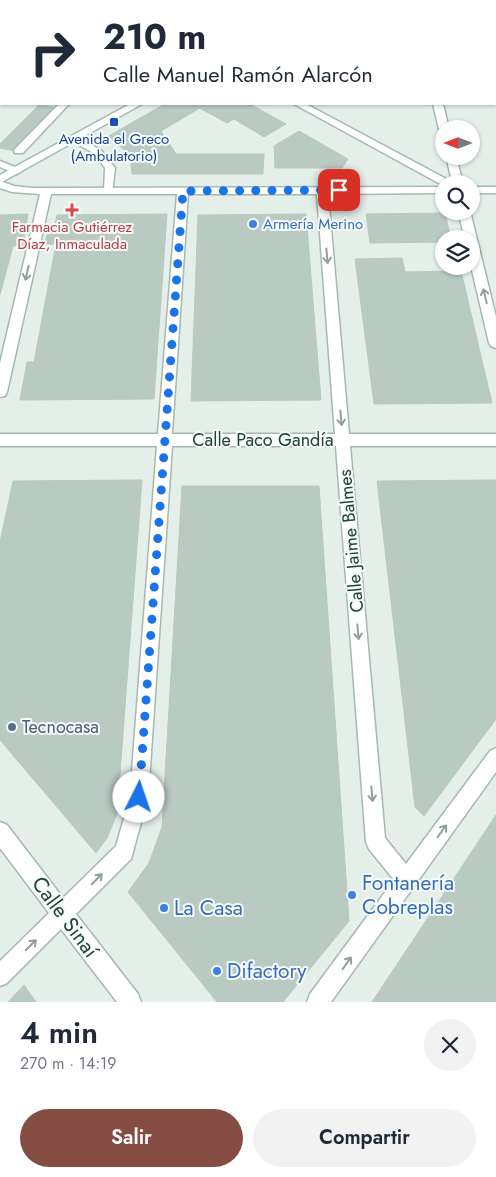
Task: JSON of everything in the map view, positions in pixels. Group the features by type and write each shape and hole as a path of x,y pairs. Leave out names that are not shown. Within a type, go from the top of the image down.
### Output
{"street":[{"path":"19,151 63,105"},
{"path":"135,105 0,182 12,189 46,191 435,190"},
{"path":"302,105 435,177"},
{"path":"438,105 442,120"},
{"name":"Calle Jaime Balmes","path":"322,190 376,842 407,880"},
{"path":"480,190 496,190"},
{"path":"0,392 46,191"},
{"path":"0,976 124,852 139,797 183,191"},
{"path":"480,275 496,343"},
{"name":"Calle Paco Gandía","path":"0,440 496,440"},
{"path":"318,1002 496,757"},
{"name":"Calle Sinaí","path":"0,832 130,1002"}],"lane":[{"path":"75,139 98,152 110,168 108,191"},
{"path":"0,164 17,171"}],"building":[{"path":"39,105 57,108 15,151 0,148 0,144"},
{"path":"163,105 194,105 200,108 161,131 150,134 133,122"},
{"path":"194,105 252,105 286,124 264,137 234,119 227,123"},
{"path":"133,122 150,134 161,131 176,154 264,154 263,174 132,174 131,163 127,153 109,136"},
{"path":"299,131 348,159 342,168 275,168 274,146"},
{"path":"435,213 435,220 447,220 449,230 435,230 435,242 370,243 366,214"},
{"path":"28,214 23,246 13,246 0,295 0,215"},
{"path":"167,214 154,399 20,400 27,362 34,362 56,244 45,244 48,230 54,230 57,215"},
{"path":"306,214 321,400 191,401 198,215"},
{"path":"402,258 405,272 435,271 435,275 462,275 492,403 374,404 355,259"},
{"path":"142,480 117,814 107,838 96,853 0,740 0,542 13,481"},
{"path":"496,480 496,719 424,816 415,807 377,481"},
{"path":"182,486 319,486 349,921 283,1002 217,1002 128,892 149,863 162,827"},
{"path":"496,815 496,1002 372,1002"},
{"path":"24,985 36,1002 8,1002"}],"place":[{"name":"Avenida el Greco (Ambulatorio)","path":"114,122"},
{"name":"Farmacia Gutiérrez Díaz, Inmaculada","path":"72,210"},
{"name":"Armería Merino","path":"253,224"},
{"name":"Tecnocasa","path":"12,727"},
{"name":"Fontanería Cobreplas","path":"352,895"},
{"name":"La Casa","path":"164,908"},
{"name":"Difactory","path":"217,971"}],"route":[{"path":"139,797 183,191 339,190"}]}
